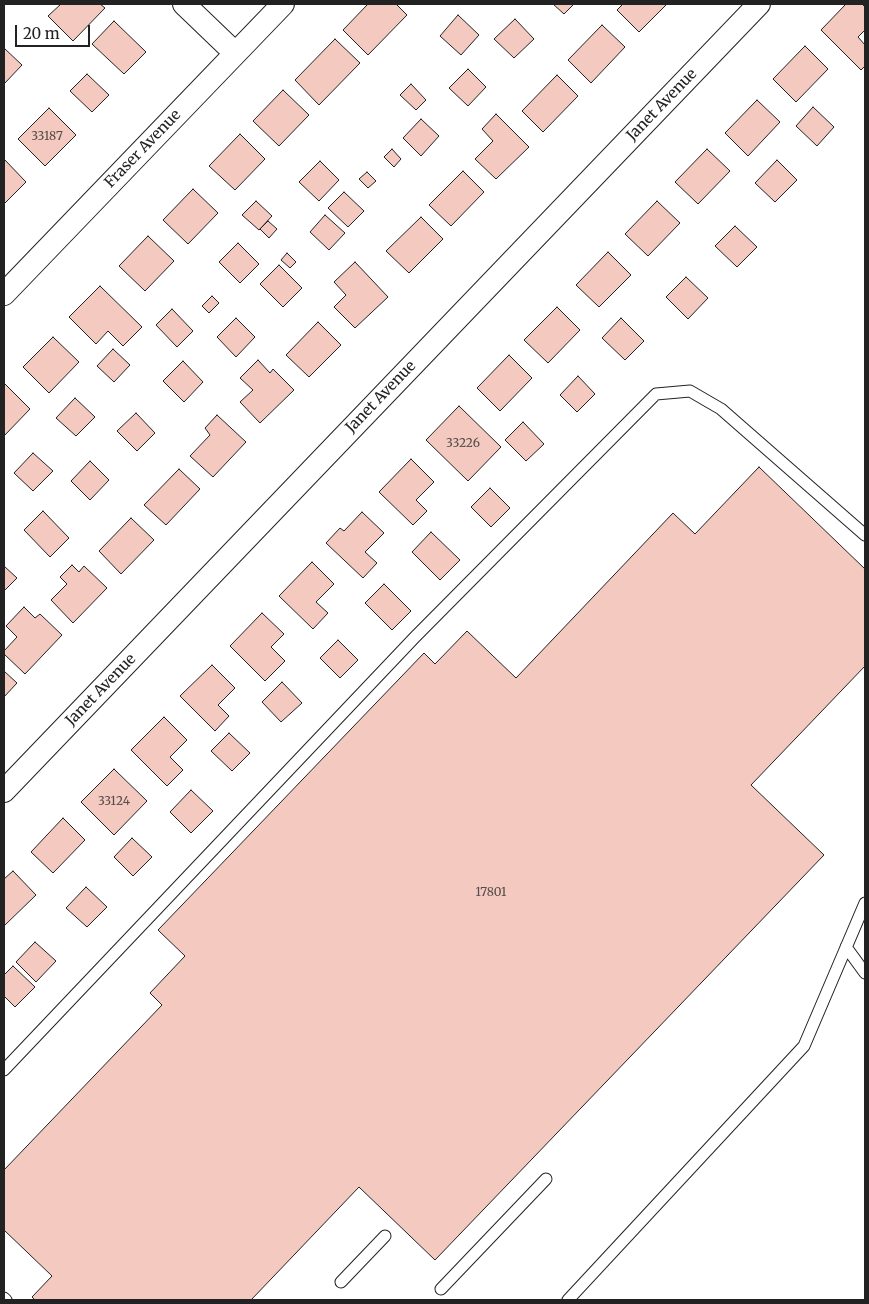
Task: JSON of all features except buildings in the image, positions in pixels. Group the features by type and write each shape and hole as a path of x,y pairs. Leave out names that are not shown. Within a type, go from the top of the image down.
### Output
{"street":[{"path":"184,4 235,53"},
{"name":"Fraser Avenue","path":"4,294 283,4"},
{"name":"Janet Avenue","path":"4,791 759,4"}],"lane":[{"path":"4,1070 415,637 656,394 690,391 721,409 865,535"},
{"path":"568,1300 804,1046 865,903"},
{"path":"846,947 865,973"},
{"path":"441,1289 546,1178"},
{"path":"340,1282 385,1236"}]}
